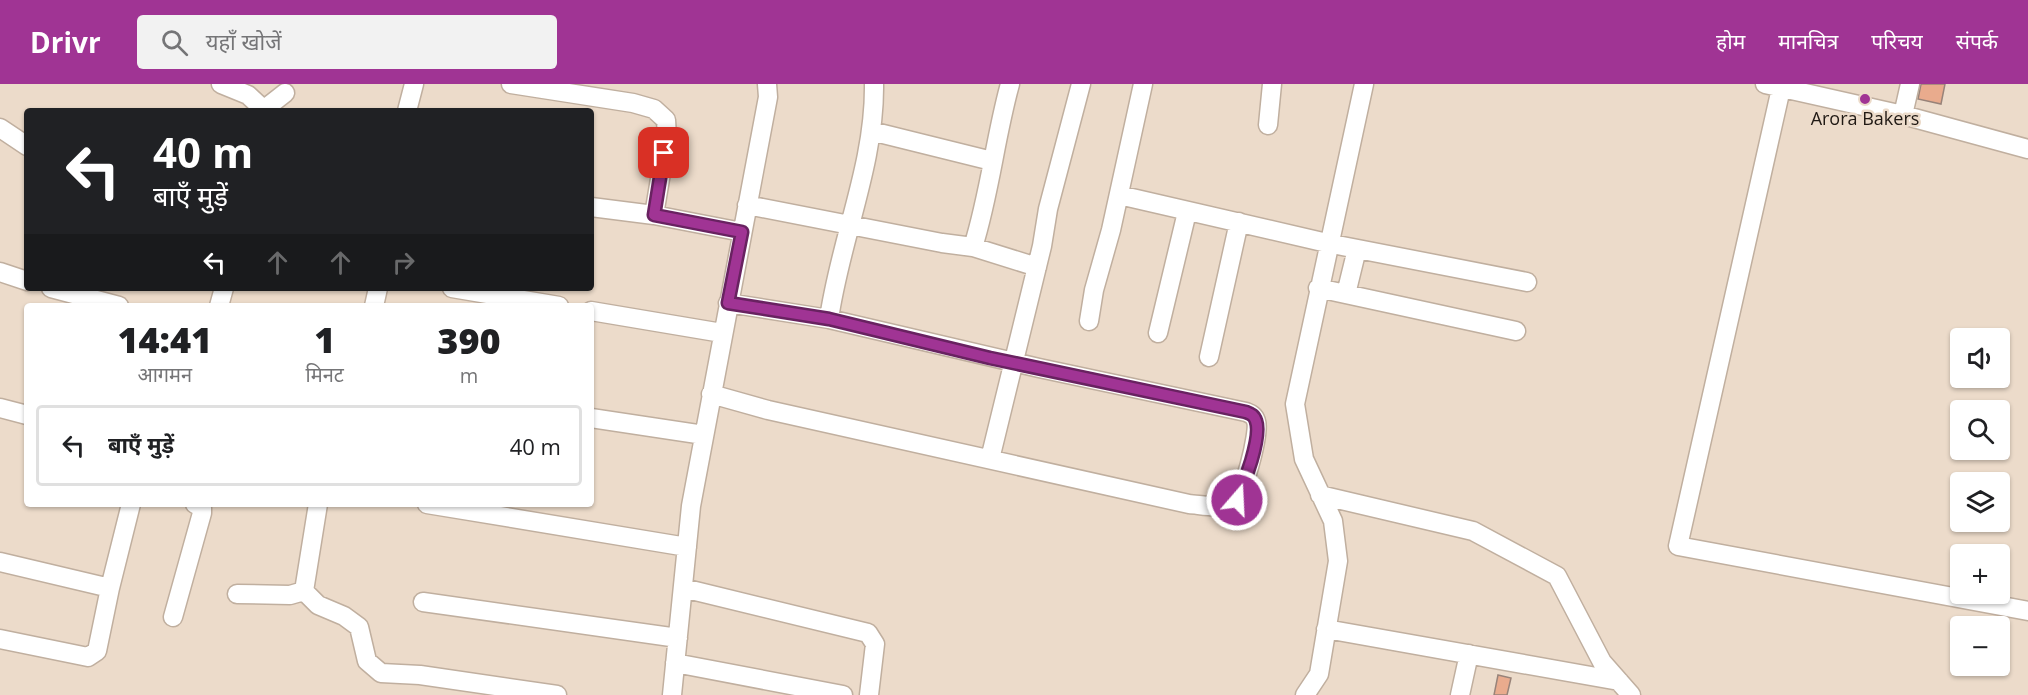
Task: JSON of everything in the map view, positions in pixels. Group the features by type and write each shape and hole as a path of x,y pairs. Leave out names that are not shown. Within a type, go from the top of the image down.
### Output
{"street":[{"path":"220,84 248,95 260,108"},
{"path":"408,108 414,84"},
{"path":"511,84 633,104 654,109 660,114 666,120 667,137 654,215"},
{"path":"672,695 687,547 704,435 768,97 767,84"},
{"path":"829,319 832,297 851,226 871,131 874,84"},
{"path":"973,247 985,209 992,161 1010,84"},
{"path":"990,459 1037,267 1048,209 1081,84"},
{"path":"1089,321 1094,290 1119,195 1143,84"},
{"path":"1268,125 1272,84"},
{"path":"1305,695 1319,674 1338,561 1333,521 1304,459 1295,404 1327,243 1364,84"},
{"path":"1903,115 1910,84"},
{"path":"2028,149 1903,115 1776,85 1678,546 2028,612"},
{"path":"265,108 285,93"},
{"path":"0,128 24,144"},
{"path":"871,131 992,161"},
{"path":"1119,195 1327,243 1527,282"},
{"path":"747,205 973,247 1037,267"},
{"path":"594,207 654,215 742,232"},
{"path":"1158,333 1187,212"},
{"path":"1209,357 1239,222"},
{"path":"1346,294 1357,249"},
{"path":"0,272 24,280"},
{"path":"1318,288 1516,331"},
{"path":"62,291 108,303"},
{"path":"462,291 497,301 535,294 553,303"},
{"path":"711,394 1190,504 1223,506 1237,500 1254,445 1257,423 1253,415 1246,412 1012,363 829,319 728,303"},
{"path":"594,312 722,333"},
{"path":"0,408 24,414"},
{"path":"594,418 704,435"},
{"path":"1320,495 1473,531 1557,576 1602,662 1631,695"},
{"path":"0,639 88,657 97,651 130,507"},
{"path":"173,616 202,513 200,507"},
{"path":"304,591 318,507"},
{"path":"464,507 500,510 687,547"},
{"path":"0,562 110,588"},
{"path":"683,588 868,633 875,645 868,695"},
{"path":"237,594 290,595 304,591"},
{"path":"304,591 318,605 344,616 359,627 367,661 381,674 420,675 557,695"},
{"path":"423,602 678,638"},
{"path":"1326,629 1619,681"},
{"path":"1460,695 1469,654"},
{"path":"675,663 843,695"}],"building":[{"path":"1921,84 1945,84 1941,104 1918,99"},
{"path":"1498,675 1511,678 1507,695 1494,695"}],"place":[{"name":"Arora Bakers","path":"1865,99"}],"route":[{"path":"664,153 654,215 742,232 728,303 829,319 990,358 1246,412 1253,415 1257,423 1254,445 1237,500"}]}
